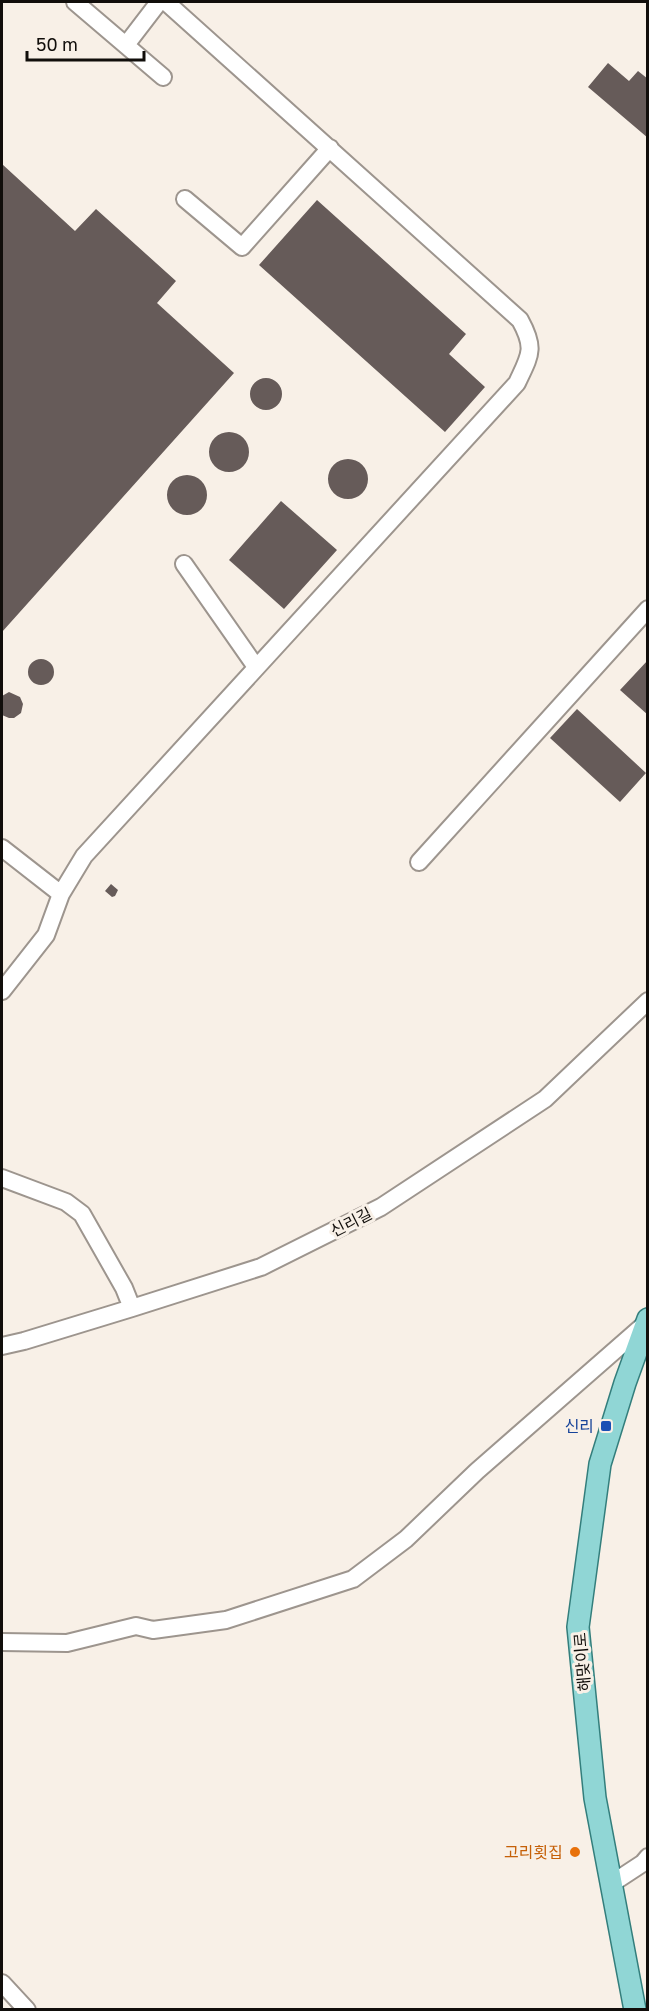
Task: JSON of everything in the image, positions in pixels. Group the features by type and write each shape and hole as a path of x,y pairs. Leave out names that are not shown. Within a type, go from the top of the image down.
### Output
{"main road":[{"name":"해맞이로","path":"635,2010 595,1798 578,1628 600,1464 646,1321"}],"street":[{"path":"75,2 164,77"},
{"path":"126,45 159,2"},
{"path":"2,991 46,935 61,894 84,856 517,383 529,356 529,337 520,320 166,2"},
{"path":"185,199 242,247 330,148"},
{"path":"184,564 256,667"},
{"path":"419,862 648,609"},
{"path":"2,848 61,894"},
{"name":"신리길","path":"2,1346 261,1267 381,1207 545,1099 648,1001"},
{"path":"2,1178 66,1202 82,1214 124,1288 132,1308"},
{"path":"2,1642 67,1643 136,1626 153,1630 226,1620 352,1580 406,1539 477,1470 646,1321"},
{"path":"611,1884 643,1863 648,1857"},
{"path":"2,1983 27,2010"}],"building":[{"path":"608,63 629,81 638,71 648,79 648,138 588,87"},
{"path":"2,164 75,231 96,209 176,281 157,303 234,373 2,632"},
{"path":"317,200 466,334 449,354 485,387 445,432 259,265"},
{"path":"266,378 277,383 282,394 277,405 266,410 255,405 250,394 255,383"},
{"path":"229,432 243,438 249,452 243,466 229,472 215,466 209,452 215,438"},
{"path":"348,459 362,465 368,479 362,493 348,499 334,493 328,479 334,465"},
{"path":"187,475 201,481 207,495 201,509 187,515 173,509 167,495 173,481"},
{"path":"281,501 337,550 284,609 229,560"},
{"path":"41,659 50,663 54,672 50,681 41,685 32,681 28,672 32,663"},
{"path":"648,660 648,715 620,690"},
{"path":"9,692 20,697 23,704 21,713 14,718 2,715 2,696"},
{"path":"577,709 646,773 620,802 550,738"},
{"path":"111,884 118,890 112,897 105,891"}],"place":[{"name":"신리","path":"606,1426"},
{"name":"고리횟집","path":"575,1852"}]}
